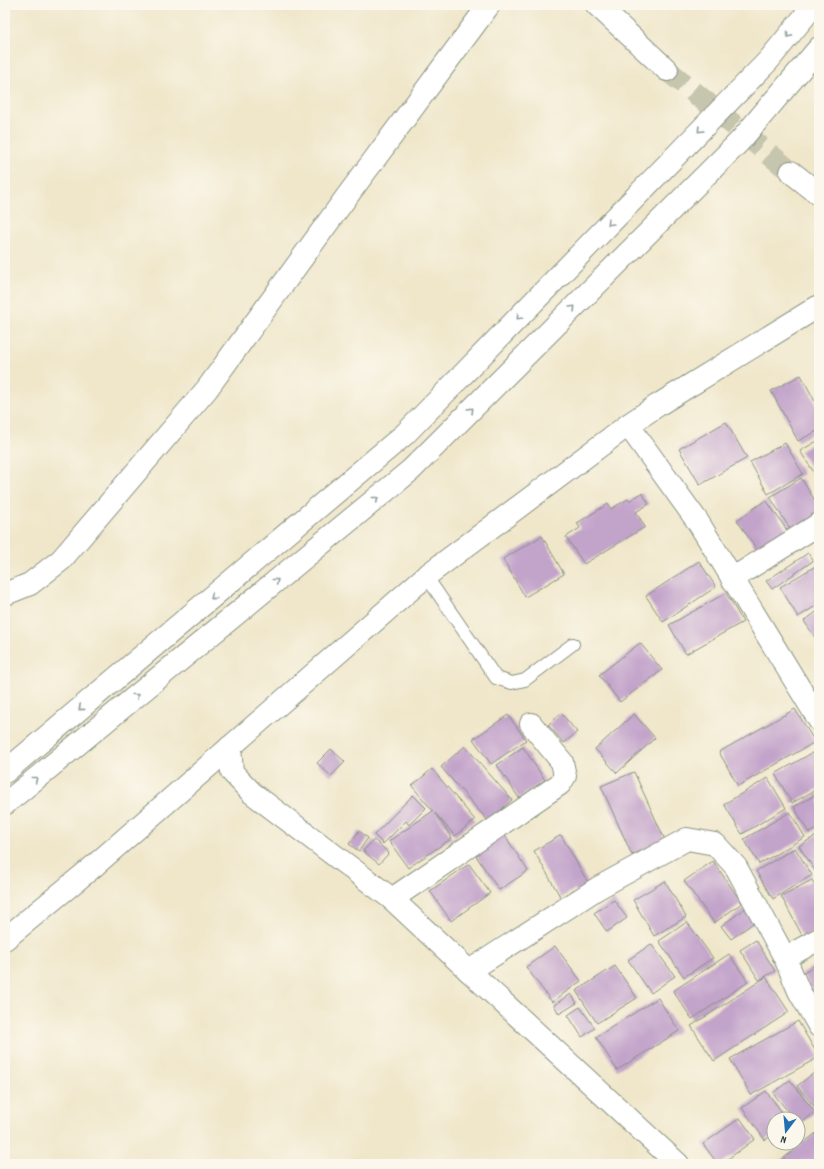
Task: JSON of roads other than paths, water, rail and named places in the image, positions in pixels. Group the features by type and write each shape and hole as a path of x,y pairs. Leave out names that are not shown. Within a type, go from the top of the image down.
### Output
{"main road":[{"path":"5,594 30,584 61,560 207,389 345,198 489,5"},
{"path":"597,5 667,70"},
{"path":"5,772 405,434 768,60 814,5"},
{"path":"5,804 411,470 740,141 819,48"},
{"path":"791,172 819,194"},
{"path":"5,939 94,866 426,576 628,425 819,306"},
{"path":"628,425 698,522 819,720"},
{"path":"732,579 819,524"},
{"path":"392,899 560,784 564,776 562,762 531,724"},
{"path":"230,747 232,772 252,793 392,899 678,1164"},
{"path":"469,971 598,888 687,839 715,844 736,867 785,958 799,991 819,1026"},
{"path":"785,958 819,939"}],"lane":[{"path":"426,576 496,678 512,683 525,680 573,644"}],"tunnel":[{"path":"667,70 791,172"}]}
